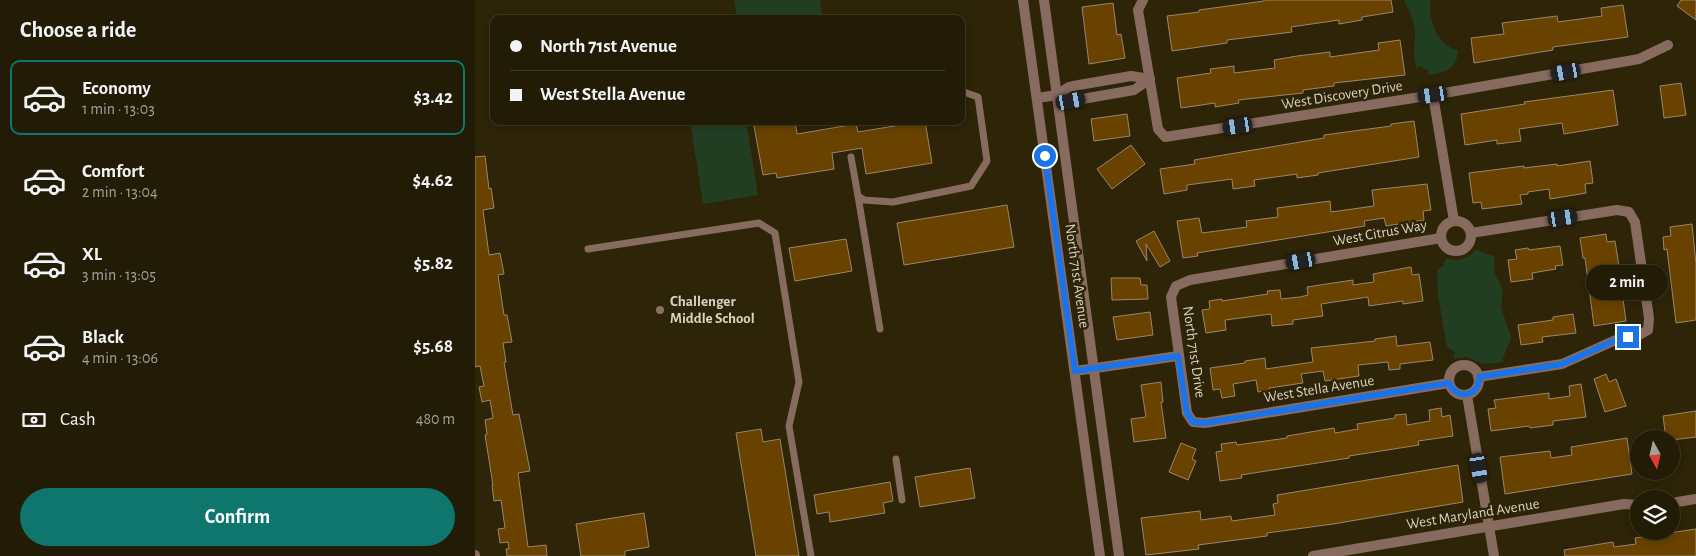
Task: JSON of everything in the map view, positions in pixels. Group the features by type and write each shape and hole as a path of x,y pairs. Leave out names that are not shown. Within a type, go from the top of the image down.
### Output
{"street":[{"name":"North 71st Avenue","path":"1023,0 1100,556"},
{"name":"North 71st Avenue","path":"1044,0 1119,556"},
{"path":"1143,0 1138,10 1150,78"},
{"name":"West Discovery Drive","path":"1150,78 1158,129 1165,137 1433,95 1639,59 1668,45"},
{"path":"1057,96 1069,86 1131,76 1150,78"},
{"path":"1037,98 1057,96 1071,101 1133,90 1150,78"},
{"path":"1433,95 1454,221 1466,225 1471,233 1617,210 1629,212 1635,222 1649,318 1648,330 1639,335 1618,339 1562,364 1479,377"},
{"name":"West Citrus Way","path":"1454,221 1443,229 1441,238 1444,246 1456,252 1465,249 1471,242 1471,233"},
{"name":"West Citrus Way","path":"1176,286 1190,280 1441,238"},
{"name":"North 71st Drive","path":"1176,286 1171,296 1178,356 1187,413 1193,422"},
{"path":"1075,371 1178,356"},
{"path":"1469,366 1479,377 1475,390 1467,395 1454,391 1449,383 1451,373 1459,367 1469,366"},
{"name":"West Stella Avenue","path":"1193,422 1205,423 1449,383"},
{"path":"1467,395 1494,556"},
{"path":"1680,502 1696,499"},
{"name":"West Maryland Avenue","path":"1313,556 1630,504"}],"lane":[{"path":"858,196 864,200 893,202 971,186 987,161 978,97 965,92"},
{"path":"851,158 880,328"},
{"path":"588,250 759,223 775,234 799,382 789,426 811,556"},
{"path":"895,459 903,500"}],"green space":[{"path":"734,0 820,0 822,15 736,15"},
{"path":"1404,0 1431,0 1431,15 1435,31 1451,48 1458,50 1455,62 1449,69 1427,75 1429,71 1419,66 1417,69 1414,54 1415,30 1411,14"},
{"path":"691,125 747,125 758,195 703,204"},
{"path":"1477,249 1494,256 1495,274 1503,290 1501,307 1511,338 1503,362 1484,364 1466,357 1453,359 1455,352 1447,347 1438,296 1437,270 1443,266 1446,258 1463,259"}],"building":[{"path":"1264,0 1391,0 1393,12 1362,17 1362,20 1339,24 1339,20 1291,27 1292,32 1227,40 1227,43 1172,51 1167,16"},
{"path":"1681,0 1696,0 1696,20 1677,6"},
{"path":"1113,3 1117,35 1121,34 1125,58 1089,64 1082,7"},
{"path":"1623,5 1628,37 1553,47 1553,50 1474,63 1471,38 1504,34 1502,23 1557,16 1558,22 1602,16 1601,8"},
{"path":"1400,40 1405,75 1334,83 1334,86 1303,90 1303,93 1238,100 1239,103 1215,107 1215,103 1181,108 1177,78 1211,73 1210,69 1234,66 1234,73 1275,68 1274,60 1330,52 1330,57 1379,50 1378,43"},
{"path":"1681,83 1686,115 1664,118 1660,86"},
{"path":"1613,90 1618,125 1564,134 1562,123 1519,129 1521,141 1497,144 1497,140 1465,145 1461,114 1525,104 1524,102"},
{"path":"1127,114 1130,136 1094,141 1091,119"},
{"path":"1414,121 1419,157 1297,178 1297,174 1254,180 1255,186 1233,189 1232,179 1187,185 1187,190 1164,194 1160,169 1195,164 1194,160 1324,138 1324,135"},
{"path":"754,125 796,125 797,134 850,125 856,125 858,132 901,125 926,125 932,163 866,174 862,148 832,153 834,169 777,178 776,173 763,175"},
{"path":"1131,145 1145,164 1112,189 1097,169"},
{"path":"485,156 489,189 491,188 494,208 483,210 489,255 500,253 504,274 498,275 504,315 507,315 512,342 503,343 506,362 504,362 513,415 519,414 530,471 518,473 528,547 546,545 547,556 507,556 508,542 500,543 498,529 505,528 501,500 494,501 485,435 487,434 485,420 493,418 490,400 482,402 479,387 484,386 480,366 475,367 475,157"},
{"path":"1590,161 1593,183 1585,184 1586,193 1550,199 1549,189 1520,195 1522,204 1482,209 1481,202 1473,203 1469,173 1524,166 1524,168 1557,164 1557,166"},
{"path":"1427,184 1431,210 1423,211 1424,220 1386,226 1384,218 1364,221 1365,226 1197,253 1198,256 1183,258 1177,221 1199,218 1202,233 1247,227 1246,221 1278,217 1277,208 1330,201 1331,212 1374,206 1372,190"},
{"path":"1007,205 1014,247 904,265 897,223"},
{"path":"1692,224 1696,264 1696,320 1676,323 1667,249 1664,250 1663,237 1671,236 1670,227"},
{"path":"1154,231 1170,261 1160,267 1146,244 1147,261 1136,241"},
{"path":"1606,234 1607,242 1615,241 1619,266 1621,266 1622,278 1616,279 1619,299 1623,299 1626,321 1594,326 1585,258 1583,258 1580,238"},
{"path":"846,239 852,271 795,281 789,248"},
{"path":"1560,246 1563,265 1555,266 1556,269 1532,273 1533,279 1511,282 1508,260 1517,259 1515,250"},
{"path":"1411,267 1412,275 1419,274 1423,301 1403,304 1403,301 1369,306 1368,297 1321,304 1323,316 1293,320 1293,324 1272,326 1271,314 1225,320 1226,330 1206,333 1202,310 1210,309 1209,301 1222,299 1222,301 1268,294 1267,291 1280,290 1281,299 1300,297 1308,295 1307,287 1353,280 1353,285 1374,282 1373,274"},
{"path":"1111,278 1140,278 1141,285 1147,285 1148,299 1112,300"},
{"path":"1150,312 1153,335 1117,340 1113,317"},
{"path":"1573,314 1576,333 1542,337 1543,342 1521,345 1518,325 1553,320 1553,317"},
{"path":"1396,336 1397,346 1430,342 1433,360 1400,364 1400,369 1389,370 1388,362 1358,365 1359,376 1325,381 1323,371 1301,374 1303,383 1269,388 1269,390 1258,392 1256,380 1233,384 1235,396 1222,398 1220,389 1213,390 1210,368 1265,358 1266,369 1313,362 1311,348 1375,341 1375,339"},
{"path":"1606,374 1609,382 1616,379 1626,406 1605,412 1594,379"},
{"path":"1161,382 1163,402 1161,402 1166,438 1134,442 1131,419 1146,417 1141,385"},
{"path":"1581,384 1586,417 1553,421 1553,425 1491,431 1488,409 1496,408 1494,400 1549,393 1549,399 1570,396 1569,386"},
{"path":"1441,408 1442,417 1450,415 1453,436 1418,441 1419,445 1241,475 1242,478 1220,481 1216,452 1222,451 1221,444 1236,442 1237,445 1287,438 1287,436 1334,428 1335,433 1358,429 1357,424 1395,418 1395,415 1406,414 1407,425 1430,421 1429,410"},
{"path":"1696,411 1696,437 1680,439 1680,430 1665,430 1663,416"},
{"path":"761,429 763,442 780,439 799,556 756,556 736,433"},
{"path":"1627,438 1630,474 1505,494 1500,457 1550,451 1551,458 1572,455 1571,447"},
{"path":"1181,443 1196,449 1192,459 1196,461 1188,480 1169,472"},
{"path":"1458,465 1463,502 1267,533 1267,536 1198,545 1199,549 1146,555 1141,518 1200,511 1201,520 1231,516 1232,521 1275,515 1273,504 1278,503 1277,495"},
{"path":"970,468 975,498 920,507 915,477"},
{"path":"890,482 893,501 883,503 885,513 830,522 829,512 817,514 814,495"},
{"path":"644,513 649,547 625,551 625,556 581,556 576,524"},
{"path":"1696,529 1696,556 1565,556 1564,550 1613,542 1614,547 1636,544 1635,540 1680,540 1680,531"}],"place":[{"name":"Challenger Middle School","path":"660,310"}],"route":[{"path":"1045,156 1075,371 1178,356 1187,413 1193,422 1205,423 1449,383 1451,388 1458,394 1467,395 1475,390 1479,377 1562,364 1618,339 1628,337"}]}
